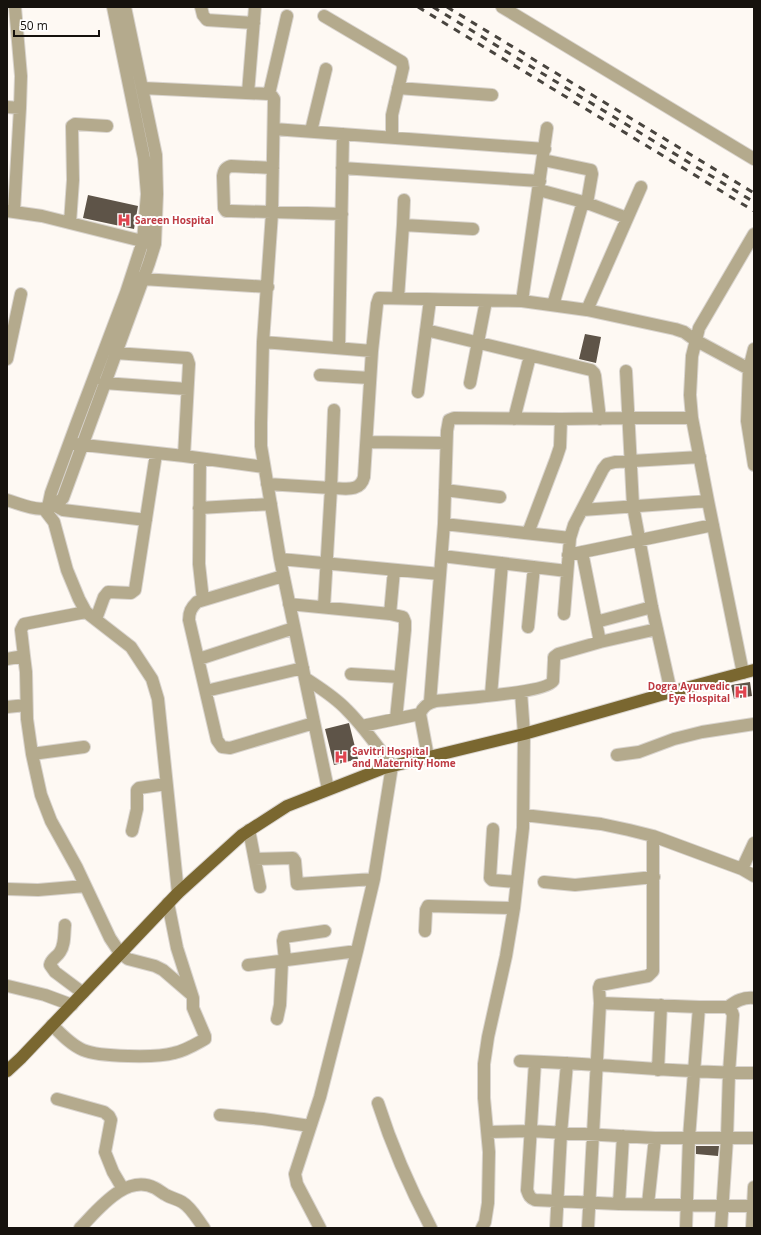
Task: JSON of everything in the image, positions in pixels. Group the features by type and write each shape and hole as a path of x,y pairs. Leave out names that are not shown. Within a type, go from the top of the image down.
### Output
{"main road":[{"path":"7,1071 72,1005 178,892 242,835 287,806 328,789 392,766 524,734 671,692 748,672"}],"street":[{"path":"14,7 21,76 20,108 11,211 70,222 149,242"},
{"path":"113,7 144,158 149,242"},
{"path":"75,444 149,242 158,194 156,155 125,7"},
{"path":"201,7 202,15 207,20 254,23"},
{"path":"248,93 255,7"},
{"path":"502,7 754,159"},
{"path":"269,94 287,16"},
{"path":"324,16 402,62 403,68 391,120 392,137"},
{"path":"311,131 326,69"},
{"path":"142,88 269,94 274,99 272,213 263,342 261,423 262,446 264,467 280,559 328,789"},
{"path":"398,88 492,95"},
{"path":"7,107 20,108"},
{"path":"70,222 73,180 72,126 75,124 107,126"},
{"path":"522,301 547,128"},
{"path":"274,129 392,137 544,154 591,170 592,174 585,202 553,305"},
{"path":"339,348 343,134"},
{"path":"273,168 226,167 223,176 222,204 226,211 342,214"},
{"path":"342,168 539,186 627,218"},
{"path":"588,310 641,187"},
{"path":"398,298 404,200"},
{"path":"403,225 473,229"},
{"path":"748,672 708,501 692,418 690,376 695,340 699,328 754,234"},
{"path":"137,278 268,286"},
{"path":"137,278 115,353 104,383 48,506 67,570 86,612 131,647 152,679 158,699 178,892"},
{"path":"7,359 21,294"},
{"path":"267,484 354,488 359,487 363,482 377,300 382,297 430,300 522,301 588,310 684,332 751,376"},
{"path":"418,392 430,300"},
{"path":"470,383 486,301"},
{"path":"426,330 591,370 594,373 600,419"},
{"path":"263,342 372,351"},
{"path":"754,349 748,421 754,460"},
{"path":"115,353 187,358 189,364 184,456"},
{"path":"514,419 530,356"},
{"path":"626,371 630,418 633,506 652,607 671,692"},
{"path":"320,375 370,378"},
{"path":"104,383 188,389"},
{"path":"324,608 334,410"},
{"path":"430,702 442,556 446,444 447,425 449,420 454,418 692,418"},
{"path":"528,533 560,447 561,419"},
{"path":"367,442 446,444"},
{"path":"75,444 184,456 264,467"},
{"path":"96,620 104,597 108,592 131,593 135,590 156,454"},
{"path":"564,614 570,538 574,525 603,468 611,462 700,457"},
{"path":"200,459 200,564 203,600"},
{"path":"445,490 500,498"},
{"path":"7,500 33,509 48,506 63,510 146,520"},
{"path":"582,510 708,501"},
{"path":"199,508 270,504"},
{"path":"444,524 570,538"},
{"path":"568,555 714,525"},
{"path":"582,552 600,642"},
{"path":"442,556 567,571"},
{"path":"280,559 440,574"},
{"path":"491,695 502,564"},
{"path":"528,627 534,567"},
{"path":"390,614 394,570"},
{"path":"284,576 197,602 189,613 189,620 217,740 222,747 230,748 314,723"},
{"path":"290,604 390,614 403,617 406,622 396,719"},
{"path":"596,622 652,607"},
{"path":"86,612 24,624 21,630 26,672 26,705 32,754 41,796 110,938 120,953 128,959 155,966 163,970 192,995"},
{"path":"199,659 294,628"},
{"path":"428,757 420,714 430,702 521,692 552,684 554,677 554,660 556,655 600,642 657,629"},
{"path":"7,659 24,656"},
{"path":"206,691 304,673"},
{"path":"304,673 347,709 362,726 392,766 374,879 357,951 327,1068 295,1174 296,1184 320,1228"},
{"path":"351,674 400,677"},
{"path":"482,1228 488,1203 489,1152 484,1098 484,1064 488,1037 506,956 514,908 524,815 524,734 521,692"},
{"path":"7,708 26,705"},
{"path":"362,726 420,714"},
{"path":"617,755 639,752 674,739 702,732 754,724"},
{"path":"32,754 84,747"},
{"path":"132,831 137,810 137,790 139,788 166,784"},
{"path":"524,815 601,824 653,836 742,869 754,876"},
{"path":"493,829 490,878 495,881 517,882"},
{"path":"249,830 260,887"},
{"path":"588,1228 600,1003 599,988 600,985 648,976 653,971 653,836"},
{"path":"742,869 754,843"},
{"path":"255,859 293,858 295,862 297,884 374,879"},
{"path":"544,882 575,885 654,877"},
{"path":"7,889 38,890 85,886"},
{"path":"52,1025 76,1046 92,1053 160,1056 175,1053 205,1038 193,1008 192,995 177,948 168,903"},
{"path":"425,931 427,908 430,906 514,908"},
{"path":"65,926 60,953 50,961 50,965 54,972 83,993"},
{"path":"277,1018 280,1000 284,937 325,931"},
{"path":"248,965 357,951"},
{"path":"8,986 45,995 72,1005"},
{"path":"600,1003 728,1007 742,998 754,998"},
{"path":"658,1070 661,1006"},
{"path":"686,1228 689,1138 699,1007"},
{"path":"721,1228 727,1138 728,1073 733,1015 728,1007"},
{"path":"520,1061 694,1072 754,1072"},
{"path":"535,1062 527,1190 529,1196 536,1200 619,1204 753,1206"},
{"path":"556,1228 561,1133 567,1063"},
{"path":"57,1100 104,1112 109,1116 110,1120 105,1152 113,1172 123,1189"},
{"path":"378,1103 388,1135 401,1166 431,1228"},
{"path":"220,1115 263,1118 310,1126"},
{"path":"488,1132 531,1131 655,1138 754,1138"},
{"path":"619,1204 623,1136"},
{"path":"648,1204 655,1138"},
{"path":"80,1228 110,1199 123,1189 133,1185 142,1185 155,1188 184,1203 189,1207 204,1228"},
{"path":"752,1228 754,1187"}],"building":[{"path":"88,195 138,206 134,229 83,218"},
{"path":"585,334 601,337 596,363 579,359"},
{"path":"750,682 752,696 734,699 731,685"},
{"path":"349,723 358,759 334,765 325,729"},
{"path":"696,1146 719,1146 718,1156 696,1154"}],"railway":[{"path":"418,7 754,211"},
{"path":"433,7 754,202"},
{"path":"447,7 754,193"}],"place":[{"name":"Sareen Hospital","path":"124,220"},
{"name":"Dogra Ayurvedic Eye Hospital","path":"741,692"},
{"name":"Savitri Hospital and Maternity Home","path":"341,757"}]}
